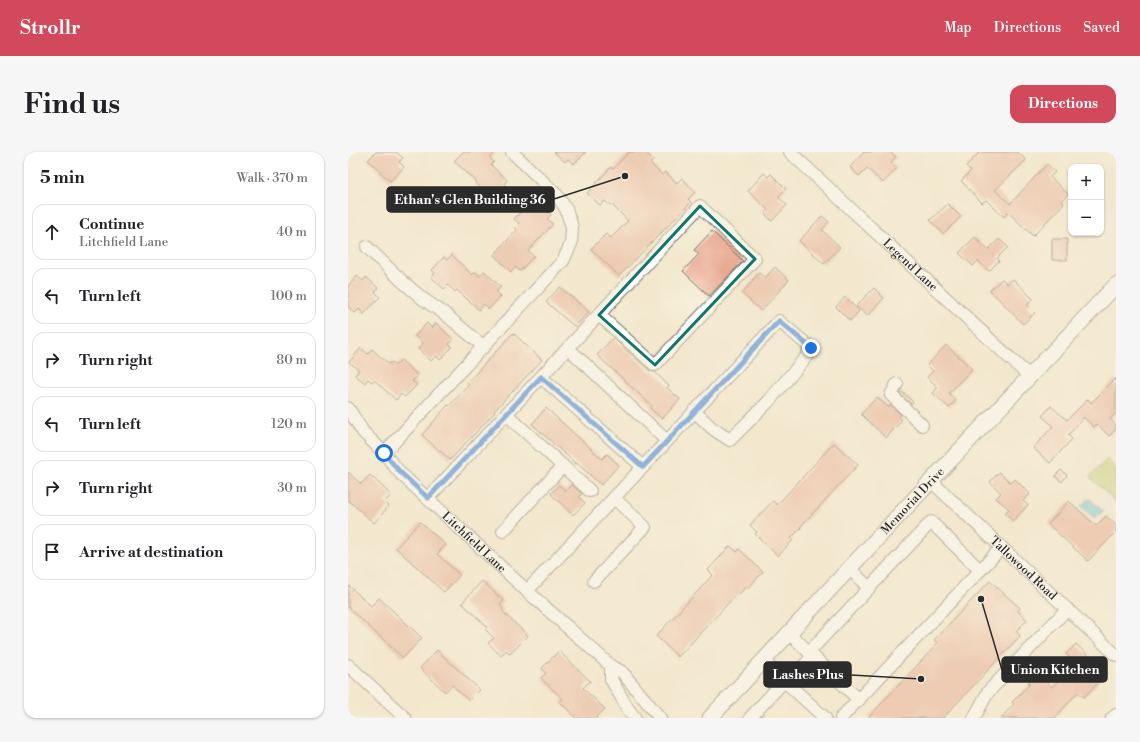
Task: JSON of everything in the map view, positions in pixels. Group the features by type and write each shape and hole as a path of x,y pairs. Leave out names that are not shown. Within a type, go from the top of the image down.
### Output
{"main road":[{"name":"Memorial Drive","path":"710,718 931,480 1030,377 1116,284"}],"street":[{"path":"384,453 563,261 571,244 572,227 566,209 558,195 512,152"},
{"name":"Legend Lane","path":"790,152 1030,377"},
{"path":"428,498 700,206 755,259 655,365 599,315"},
{"path":"367,247 423,299 446,314 484,347"},
{"path":"526,591 614,498 694,411 779,321 811,348 807,356 768,402 730,440 713,429 694,411"},
{"path":"568,348 667,441"},
{"path":"541,377 643,467"},
{"path":"896,384 891,395 922,424"},
{"name":"Litchfield Lane","path":"348,408 363,432 400,472 526,591 611,666 622,672 660,718"},
{"path":"506,414 590,491"},
{"path":"503,531 563,466"},
{"name":"Tallowood Road","path":"931,480 1001,548 1116,655"},
{"path":"594,581 645,527 614,498"},
{"path":"750,718 786,682 930,522 980,570"},
{"path":"841,718 1001,548"},
{"path":"849,568 869,588"},
{"path":"974,718 988,692 1067,609"},
{"path":"789,633 859,700"},
{"path":"763,660 825,718"},
{"path":"348,665 406,718"},
{"path":"611,666 611,679 628,709 635,718"},
{"path":"1112,718 1116,715"}],"highlighted area":[{"path":"700,206 755,259 655,365 599,315"}],"green space":[{"path":"1107,459 1116,468 1116,502 1090,477"}],"water":[{"path":"1089,498 1103,511 1095,519 1081,506"}],"building":[{"path":"376,152 396,152 403,158 399,162 404,167 390,181 368,160"},
{"path":"463,152 496,152 490,158 494,162 491,165 507,180 504,184 513,193 500,206 493,199 488,203 476,192 480,187 476,183 477,182 454,161"},
{"path":"554,152 586,152 574,164 568,159 565,162"},
{"path":"629,152 645,152 654,160 650,163 662,175 665,172 677,183 682,178 695,192 688,199 691,202 619,276 591,249 606,234 611,238 628,221 611,204 610,205 605,201 600,205 587,193 611,167 613,169"},
{"path":"864,152 890,152 896,157 891,162 897,168 883,183 867,168 859,176 850,167"},
{"path":"980,152 1018,152 1026,160 995,190 1010,204 1047,164 1055,172 1050,177 1068,194 1061,201 1064,203 1033,236 1008,212 1004,217 986,200 982,203 961,181 971,171 966,166"},
{"path":"764,173 768,177 771,174 786,189 778,197 787,205 772,221 765,214 768,210 748,191"},
{"path":"530,202 534,207 538,203 551,215 547,219 553,224 528,251 534,256 520,271 515,267 511,272 494,255 517,230 515,227 519,223 514,219"},
{"path":"948,204 961,217 943,234 930,220"},
{"path":"822,216 829,222 822,230 840,247 824,264 799,241"},
{"path":"712,231 743,261 709,296 683,271 699,254 694,250"},
{"path":"975,237 988,250 999,239 1008,247 997,258 999,261 989,271 978,261 973,266 959,253"},
{"path":"1052,239 1067,239 1067,260 1052,260"},
{"path":"452,255 472,275 475,272 480,276 484,271 501,287 496,292 501,296 489,309 484,304 479,310 457,290 455,292 448,285 444,289 431,277 435,273 432,270 444,257 447,260"},
{"path":"775,267 789,280 761,311 742,293 759,273 765,278"},
{"path":"357,276 363,281 366,277 378,288 375,292 380,297 364,314 359,309 355,313 348,307 348,286"},
{"path":"1002,279 1007,284 1013,279 1033,299 1027,305 1035,313 1023,324 990,290"},
{"path":"560,287 589,312 575,327 546,302"},
{"path":"874,288 884,298 867,316 856,306"},
{"path":"845,297 859,311 850,321 836,307"},
{"path":"427,323 432,328 436,323 453,339 449,344 452,347 440,360 436,356 431,361 418,349 423,343 415,336"},
{"path":"513,333 542,360 450,460 422,435 448,405 449,406 469,385 467,383"},
{"path":"613,338 650,371 655,372 669,386 667,388 680,399 662,419 650,408 652,406 597,355"},
{"path":"946,345 972,369 949,393 956,401 949,408 933,393 938,387 927,377 933,371 927,365"},
{"path":"361,348 368,354 372,349 389,364 392,362 396,365 401,360 418,376 412,381 417,385 405,397 401,394 396,400 374,380 372,382 368,379 365,383 355,375 359,370 349,362"},
{"path":"1116,378 1116,413 1110,419 1116,425 1116,429 1109,436 1097,424 1094,427 1084,417 1068,435 1072,439 1050,463 1033,448 1053,426 1042,416 1051,406 1067,420 1088,399 1091,403"},
{"path":"902,392 913,402 911,404 900,394"},
{"path":"877,397 888,407 890,405 901,415 899,417 902,420 886,438 861,414"},
{"path":"546,408 602,459 607,454 619,465 601,485 532,424"},
{"path":"834,443 858,465 800,527 801,528 791,538 793,540 778,556 755,534 757,532 750,525 773,501 777,505"},
{"path":"1061,470 1067,475 1062,482 1055,476"},
{"path":"348,472 361,484 370,475 391,495 385,502 389,506 374,523 348,500"},
{"path":"999,472 1011,483 1015,479 1030,494 1023,501 1028,505 1013,521 1005,513 1009,509 996,498 1001,493 990,482"},
{"path":"559,485 566,491 572,485 582,494 579,497 585,503 573,515 551,494"},
{"path":"1069,501 1096,526 1106,516 1116,525 1116,532 1088,561 1048,524"},
{"path":"420,522 446,545 437,554 460,575 444,592 396,548"},
{"path":"730,546 737,552 739,549 763,572 749,587 746,587 737,596 736,595 678,657 656,636 713,575 708,570"},
{"path":"482,581 504,601 500,605 503,609 502,611 528,636 510,654 506,650 501,656 488,643 494,638 485,629 487,627 462,603"},
{"path":"990,581 1020,608 1018,611 1027,620 1016,631 1020,636 943,718 868,718 938,643 934,640"},
{"path":"348,585 371,606 379,598 422,638 403,658 348,607"},
{"path":"1076,644 1096,663 1088,671 1099,682 1084,697 1078,692 1055,718 1001,718 1014,704 1012,702 1030,684 1028,683 1037,673 1052,687 1075,663 1066,654"},
{"path":"437,650 480,690 469,701 452,685 445,692 420,668"},
{"path":"559,651 590,681 583,688 605,709 596,718 576,718 560,702 563,699 541,678 546,673 542,668"}],"place":[{"name":"Ethan's Glen Building 36","path":"625,176"},
{"name":"Union Kitchen","path":"981,599"},
{"name":"Lashes Plus","path":"921,679"}],"route":[{"path":"384,453 400,472 428,498 541,377 643,467 779,321 811,348"}]}
